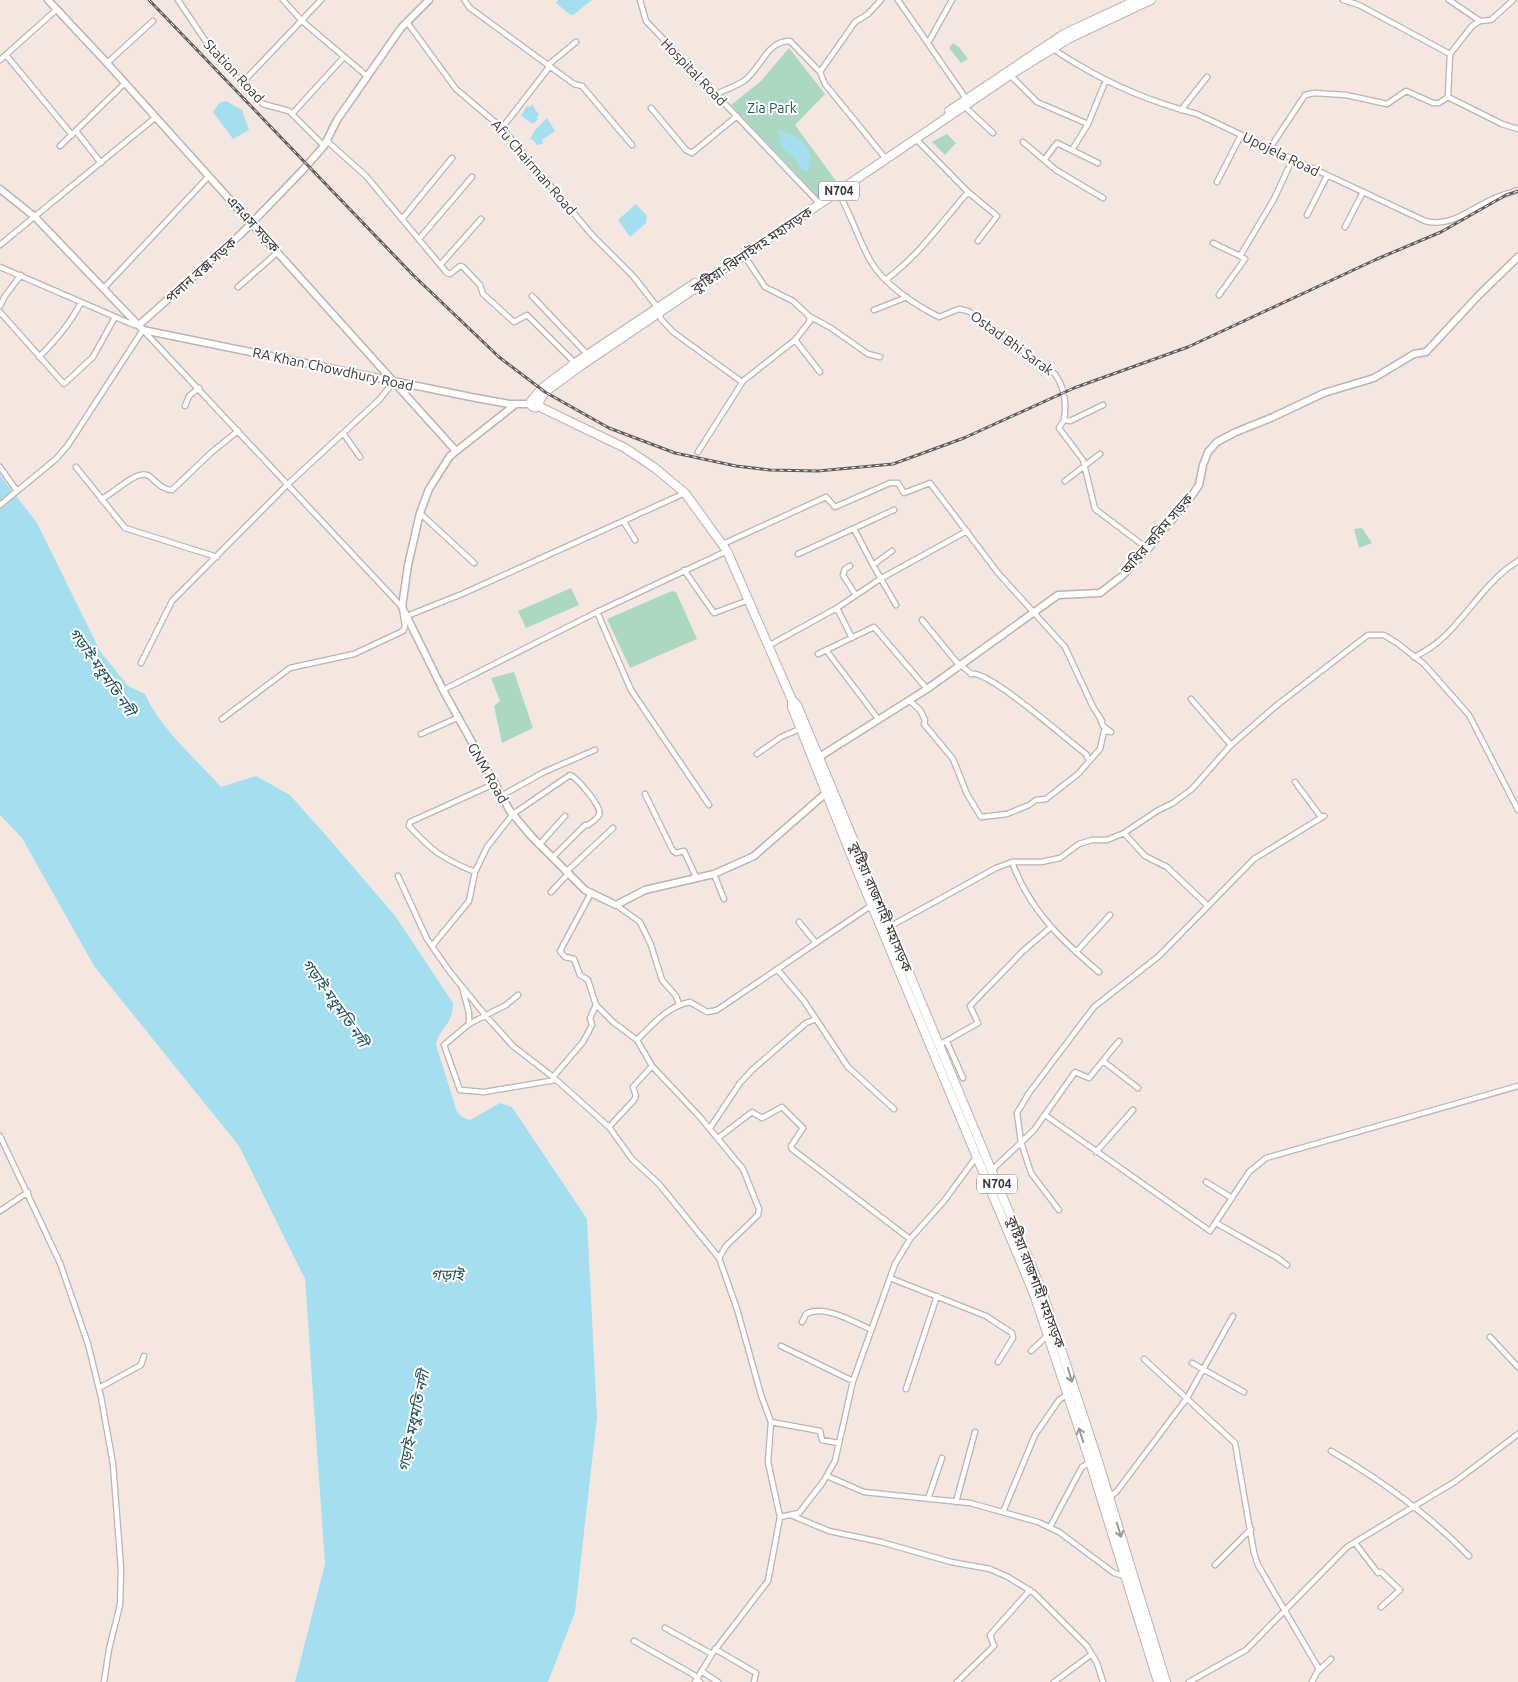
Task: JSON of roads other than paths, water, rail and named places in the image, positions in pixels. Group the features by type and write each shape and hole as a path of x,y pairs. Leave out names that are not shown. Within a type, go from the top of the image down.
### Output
{"highway":[{"name":"কুষ্টিয়া-ঝিনাইদহ মহাসড়ক","path":"659,311 1087,22 1137,0"},
{"name":"কুষ্টিয়া-ঝিনাইদহ মহাসড়ক","path":"885,158 1010,76 1051,46 1151,0"},
{"name":"কুষ্টিয়া-ঝিনাইদহ মহাসড়ক","path":"819,202 838,192 849,183"},
{"name":"কুষ্টিয়া-ঝিনাইদহ মহাসড়ক","path":"565,373 744,256 776,232"},
{"name":"কুষ্টিয়া-ঝিনাইদহ মহাসড়ক","path":"535,403 575,363 587,354 606,345"},
{"name":"কুষ্টিয়া রাজশাহী মহাসড়ক","path":"535,403 625,448 655,468 685,493 725,547 792,700 797,705 816,759 879,913 963,1111 992,1170 997,1194 1049,1335 1090,1462 1109,1498 1166,1682"},
{"name":"কুষ্টিয়া রাজশাহী মহাসড়ক","path":"792,700 792,707 800,729 816,759 826,793 872,905 889,927 924,1019 938,1045 978,1155 1054,1324 1100,1480 1124,1576 1158,1682"},
{"path":"1045,1325 1054,1324"}],"main road":[{"name":"এনএস সড়ক","path":"48,0 107,62 456,451"},
{"name":"পলান বক্স সড়ক","path":"141,328 252,223 325,143 337,120 367,76 407,22 429,0"},
{"path":"0,189 35,217 141,328"},
{"name":"অধির করিম সড়ক","path":"816,759 927,689 1058,594 1102,592 1122,576 1148,549 1199,485 1202,465 1208,452 1217,442 1324,393 1374,378 1414,354 1426,352 1479,295 1518,257"},
{"name":"RA Khan Chowdhury Road","path":"141,328 394,382 516,404 535,403"},
{"path":"402,607 408,565 420,513 429,489 456,451 516,404"},
{"name":"GNM Road","path":"402,607 457,718 513,814 539,845 585,890 616,905"},
{"path":"616,905 645,890 714,874 754,856 826,793"}],"street":[{"name":"Station Road","path":"178,0 211,49 242,83 263,104 288,111 366,176 440,264"},
{"path":"283,0 302,21 367,76"},
{"path":"242,83 321,0"},
{"path":"464,0 470,8 574,84 582,86 632,145"},
{"name":"Hospital Road","path":"640,0 646,21 819,202"},
{"path":"820,72 855,22 868,14 881,0"},
{"path":"898,0 967,103 993,133"},
{"path":"928,44 952,0"},
{"path":"1343,0 1359,5 1450,54"},
{"path":"1449,0 1480,21"},
{"path":"1448,97 1450,54 1472,26 1480,21 1491,20 1513,0"},
{"path":"0,60 56,10"},
{"path":"107,62 153,21"},
{"name":"Afu Chairman Road","path":"407,22 456,89 502,128 586,228 633,276 674,332 742,382"},
{"path":"716,94 745,80 766,53 781,41 793,43 820,72 824,84 885,158"},
{"path":"502,128 549,65 576,42"},
{"name":"Upojela Road","path":"1051,46 1106,80 1160,104 1197,114 1425,221 1437,224 1473,211 1494,198 1518,190"},
{"path":"6,55 72,135"},
{"path":"292,114 344,57"},
{"path":"1010,76 1037,102 1088,124"},
{"path":"1181,110 1208,77"},
{"path":"1072,150 1088,124 1106,80"},
{"path":"60,146 125,83"},
{"path":"1270,148 1289,118 1309,94 1346,95 1387,104 1406,91 1433,103 1439,103 1448,97"},
{"path":"1448,97 1499,122 1518,129"},
{"path":"651,108 686,150 692,153 737,116"},
{"path":"0,245 156,117"},
{"path":"76,131 101,163"},
{"path":"1217,182 1241,135"},
{"path":"916,139 968,192 997,216 978,240"},
{"path":"1023,142 1056,170 1103,198"},
{"path":"1044,160 1057,143 1098,163"},
{"path":"402,219 452,158"},
{"path":"1240,256 1274,199 1293,158"},
{"path":"104,288 209,176"},
{"path":"1308,215 1327,176"},
{"path":"419,239 472,177"},
{"name":"Ostad Bhi Sarak","path":"838,192 850,212 872,263 887,280 907,297 939,317 959,309 968,311 1055,374 1060,381 1065,398 1064,420"},
{"path":"887,280 920,251 931,235 968,192"},
{"path":"1345,227 1363,192"},
{"path":"481,219 440,264 449,274 460,266 463,267 480,285 483,294 514,322 527,315 575,363"},
{"path":"1213,243 1245,259 1219,295"},
{"path":"238,287 278,252"},
{"path":"744,256 765,287 793,301 809,316 831,328 868,354 880,357"},
{"path":"0,267 141,328 402,607 405,628 403,631 354,654 290,668 222,719"},
{"path":"0,306 5,296 21,276"},
{"path":"532,296 587,354"},
{"path":"874,310 907,297"},
{"path":"39,357 64,326 71,321 82,302"},
{"path":"0,312 61,383 66,383 93,357 115,317"},
{"path":"698,452 742,382 795,340 808,325 809,316"},
{"path":"0,322 5,318"},
{"path":"0,505 61,454 110,380 141,328"},
{"path":"795,340 820,372"},
{"path":"141,663 172,601 288,485 380,399 394,382"},
{"path":"185,406 189,396 199,388"},
{"path":"1103,405 1070,421 1064,420 1059,428 1083,460 1094,509 1148,549"},
{"path":"101,499 120,489 137,474 146,474 166,490 172,490 213,451 238,431"},
{"path":"343,433 360,457"},
{"path":"1065,481 1100,454"},
{"path":"0,467 15,488"},
{"path":"76,467 125,528 217,556"},
{"path":"443,690 826,497 835,507 895,482 904,493 926,483 932,485 998,574 1065,647 1103,726 1111,732 1104,731 1100,749 1078,774 1046,799 1036,800 1007,814 981,817 967,794 953,759 924,724 926,720 920,710 909,700"},
{"path":"407,616 419,609 438,605 685,493"},
{"path":"798,554 894,510"},
{"path":"420,513 474,563"},
{"path":"624,522 635,540"},
{"path":"854,529 896,605"},
{"path":"768,646 837,608 880,578 967,531"},
{"path":"873,565 892,551"},
{"path":"1414,657 1427,651 1468,611 1505,569 1518,561"},
{"path":"850,566 843,575 856,594"},
{"path":"684,570 698,592 707,600 714,613 749,600"},
{"path":"837,608 852,638"},
{"path":"597,612 631,690 709,805"},
{"path":"922,620 970,674 979,674 1000,687 1086,754 1089,760"},
{"path":"818,654 876,628 927,689"},
{"path":"889,927 996,868 1012,862 1052,861 1060,858 1079,844 1092,840 1107,840 1124,833 1192,789 1231,745 1277,705 1368,635 1384,635 1424,664 1469,715 1518,810"},
{"path":"826,650 879,720"},
{"path":"1191,699 1231,745"},
{"path":"421,734 457,718"},
{"path":"757,754 781,736 800,729"},
{"path":"501,796 544,772 595,750"},
{"path":"432,946 469,901 476,873 487,847 513,814 570,775 576,778 595,801 600,810 599,815 588,825 585,825 552,858"},
{"path":"1059,1210 1031,1173 1021,1142 1018,1109 1087,1014 1158,956 1254,859 1322,816 1295,782"},
{"path":"476,873 448,861 433,852 409,826 410,822 494,784"},
{"path":"645,794 673,851 676,853 683,850 696,877"},
{"path":"539,845 565,816"},
{"path":"551,892 567,873 613,828"},
{"path":"1124,833 1145,856 1167,867 1208,906"},
{"path":"1012,862 1026,895 1050,928 1098,972"},
{"path":"714,874 724,899"},
{"path":"398,876 432,946 461,985 513,1046 555,1078 609,1127 632,1159 659,1184 718,1258 737,1309 763,1402 771,1422 768,1462 780,1517 768,1581 715,1649 697,1681"},
{"path":"591,893 560,951 565,957 574,959 580,975 588,980 596,1005 613,1022 637,1040 652,1066 710,1128 743,1169 759,1209 758,1215 726,1246 718,1258"},
{"path":"616,905 640,922 651,945 662,980 676,996 679,1004"},
{"path":"637,1040 656,1020 679,1004 690,1002 702,1010 712,1012 778,970 872,905"},
{"path":"1076,952 1110,915"},
{"path":"799,922 816,943"},
{"path":"938,1045 978,1023 970,1006 1023,951 1050,928"},
{"path":"778,970 816,1019 848,1067 894,1109"},
{"path":"461,985 469,1013 469,1024"},
{"path":"518,995 486,1016 469,1024 444,1046 460,1090 484,1092 555,1078 583,1042 592,1025 590,1018 596,1005"},
{"path":"710,1128 740,1083 752,1070 806,1023 816,1019"},
{"path":"992,1170 1045,1115 1074,1072 1089,1078 1119,1041"},
{"path":"946,1042 963,1078"},
{"path":"1103,1060 1138,1088"},
{"path":"609,1127 634,1100 636,1096 633,1087 652,1066"},
{"path":"1045,1115 1208,1230 1212,1230 1249,1172 1266,1158 1518,1086"},
{"path":"718,1138 752,1112 761,1118 782,1107 803,1128 791,1146 792,1149 910,1239"},
{"path":"1096,1152 1133,1110"},
{"path":"0,1136 60,1263 88,1344 113,1464 121,1569 120,1605 109,1650 104,1682"},
{"path":"793,1516 802,1509 827,1476 835,1461 853,1381 870,1329 890,1278 910,1239 944,1201 978,1155"},
{"path":"1206,1182 1232,1198"},
{"path":"0,1211 28,1192"},
{"path":"1216,1223 1287,1265"},
{"path":"890,1278 986,1316 1012,1333 1013,1338 998,1362"},
{"path":"906,1389 937,1296"},
{"path":"802,1322 806,1314 818,1311 836,1315 870,1329"},
{"path":"1109,1498 1117,1491 1187,1398 1233,1316"},
{"path":"1031,1351 1049,1335"},
{"path":"1490,1337 1518,1367"},
{"path":"781,1346 853,1381"},
{"path":"98,1388 142,1365 144,1356"},
{"path":"1144,1358 1235,1443 1258,1565 1284,1612 1320,1669"},
{"path":"1192,1364 1244,1392"},
{"path":"1003,1512 1035,1435 1059,1400 1068,1394"},
{"path":"771,1422 820,1431 822,1440 838,1443"},
{"path":"956,1502 975,1432"},
{"path":"1189,1682 1246,1650 1326,1567 1355,1543 1456,1481 1518,1434"},
{"path":"1331,1451 1374,1476 1433,1520 1469,1556"},
{"path":"928,1499 942,1458"},
{"path":"1050,1527 1082,1467 1090,1462"},
{"path":"827,1476 864,1492 956,1502 1003,1512 1050,1527 1114,1574 1124,1576"},
{"path":"780,1517 793,1516 829,1531 882,1542 951,1562 990,1569 1008,1577 1030,1590 1070,1629 1092,1654 1103,1682"},
{"path":"1216,1565 1251,1529"},
{"path":"1355,1543 1378,1572 1381,1572 1400,1590 1382,1607"},
{"path":"957,1682 994,1646 990,1636 1030,1590"},
{"path":"665,1628 712,1654"},
{"path":"634,1641 694,1675 697,1681"},
{"path":"715,1649 756,1673 754,1682"},
{"path":"1054,1682 1092,1654"},
{"path":"1312,1682 1320,1669 1331,1659"},
{"path":"701,1671 718,1682"}],"water":[{"path":"558,0 592,0 573,15 556,3"},
{"path":"226,101 242,110 249,130 233,139 213,112 219,103"},
{"path":"532,104 539,115 533,124 521,116 527,106 530,107"},
{"path":"547,118 555,131 542,140 543,144 537,145 532,139 529,141 535,130"},
{"path":"778,130 799,138 806,145 811,157 808,172 801,169 794,157 781,147"},
{"path":"636,204 647,216 646,223 630,237 618,220"},
{"name":"গড়াই","path":"0,475 37,523 100,651 128,686 145,694 159,719 179,743 221,787 256,776 290,795 396,917 453,1003 451,1017 440,1034 436,1045 457,1112 462,1117 470,1120 500,1103 512,1107 587,1219 597,1417 575,1612 548,1682 295,1682 325,1564 305,1279 239,1146 94,966 22,838 0,815"}],"railway":[{"path":"149,0 413,275 499,357 545,392 609,428 675,453 736,466 770,470 818,471 893,464 964,438 1074,388 1188,347 1377,259 1441,232 1506,195 1518,191"}],"park label":[{"name":"Zia Park","path":"772,108"}],"water label":[{"name":"গড়াই-মধুমতি নদী","path":"102,672"},
{"name":"গড়াই-মধুমতি নদী","path":"335,1003"},
{"name":"গড়াই-মধুমতি নদী","path":"414,1421"}]}
